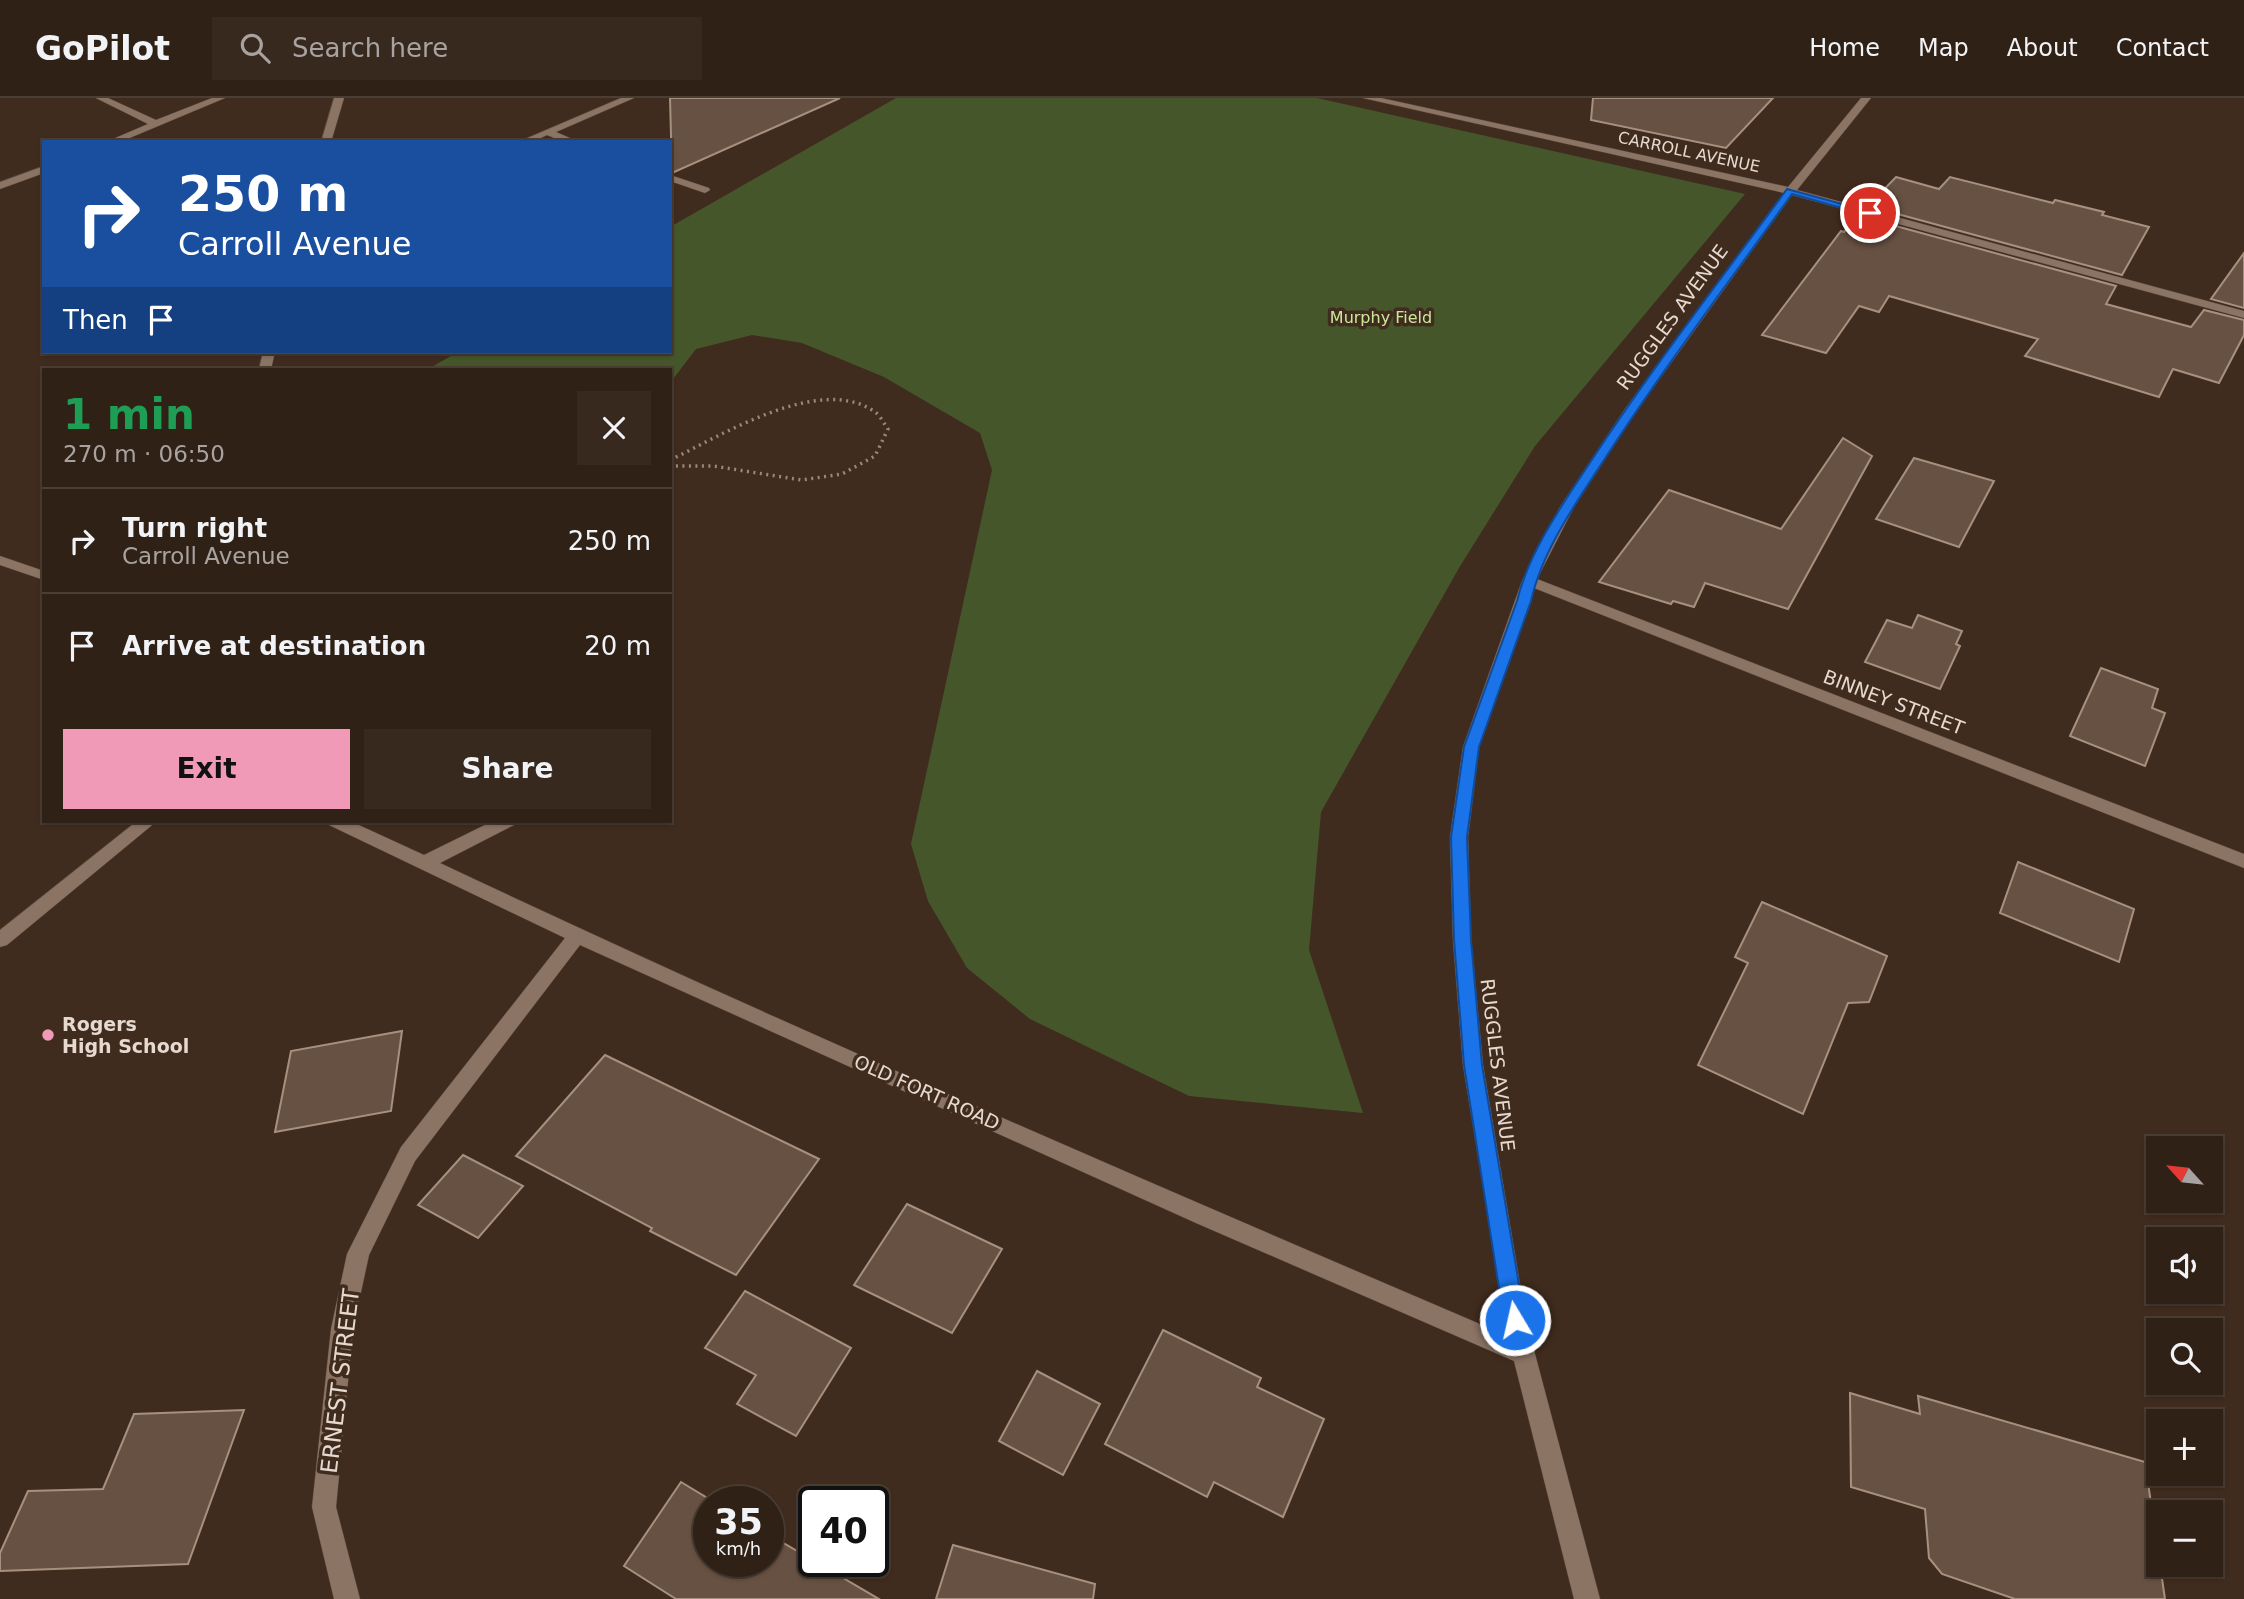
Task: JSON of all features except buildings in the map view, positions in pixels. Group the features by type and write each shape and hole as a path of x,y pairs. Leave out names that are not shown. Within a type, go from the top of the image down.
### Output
{"street":[{"path":"101,98 156,124"},
{"path":"116,140 220,98"},
{"path":"327,140 339,98"},
{"path":"528,140 629,98"},
{"name":"CARROLL AVENUE","path":"1368,98 1790,191 2244,315"},
{"name":"RUGGLES AVENUE","path":"1587,1599 1515,1320 1473,1065 1462,940 1459,837 1471,747 1529,581 1567,507 1601,453 1790,191 1866,98"},
{"path":"547,132 569,140"},
{"path":"0,186 42,170"},
{"path":"672,178 705,190"},
{"path":"0,560 42,575"},
{"name":"BINNEY STREET","path":"1529,581 2244,861"},
{"path":"0,940 146,823"},
{"name":"OLD FORT ROAD","path":"339,823 577,936 1204,1216 1524,1354"},
{"path":"422,864 504,823"},
{"name":"ERNEST STREET","path":"347,1599 324,1507 342,1329 358,1254 408,1154 577,936"}],"path":[{"path":"672,459 784,406 818,399 849,402 875,412 888,429 875,456 842,474 802,480 713,466 672,466"}],"green space":[{"name":"Murphy Field","path":"896,98 1317,98 1745,194 1535,446 1459,568 1321,812 1309,950 1363,1113 1189,1096 1030,1019 967,968 928,901 911,844 992,470 980,433 884,377 802,343 752,335 696,349 672,380 672,368 430,368 454,354 672,354 672,226"}],"place":[{"name":"Rogers High School","path":"48,1035"}],"route":[{"path":"1515,1320 1473,1065 1462,940 1459,837 1471,747 1492,681 1524,601 1529,581 1567,507 1629,412 1790,191 1870,213"}]}
